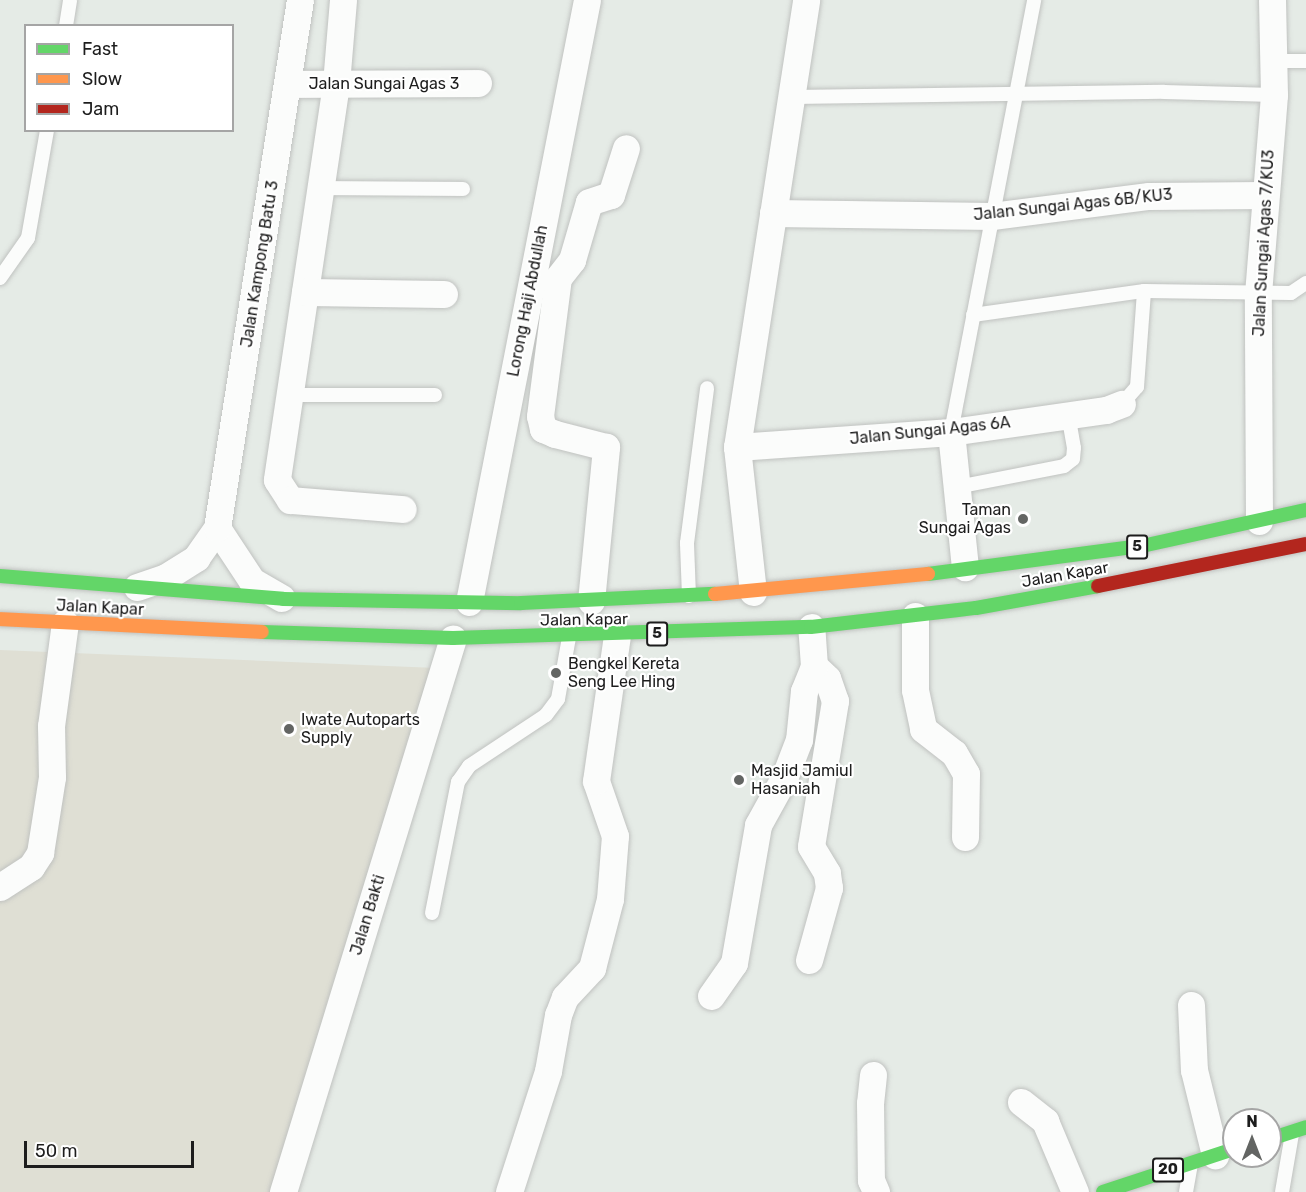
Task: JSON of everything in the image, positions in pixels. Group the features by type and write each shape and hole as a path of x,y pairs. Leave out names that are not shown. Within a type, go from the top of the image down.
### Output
{"highway":[{"name":"Jalan Kapar","path":"0,576 132,589 283,599 591,601 842,585 965,567 1142,546 1306,510"},
{"name":"Jalan Kapar","path":"0,619 453,638 569,637 811,627 915,616 1306,547"},
{"path":"1282,1135 1306,1127"},
{"name":"20","path":"1103,1192 1214,1156"}],"street":[{"name":"Jalan Kampong Batu 3","path":"217,528 290,84 300,0"},
{"path":"343,0 336,84 278,480 290,500 403,509"},
{"name":"Lorong Haji Abdullah","path":"469,602 587,0"},
{"path":"753,592 737,447 793,97 806,0"},
{"name":"Jalan Sungai Agas 7/KU3","path":"1259,521 1258,294 1264,195 1274,95 1272,0"},
{"name":"Jalan Sungai Agas 3","path":"290,84 478,83"},
{"path":"591,601 606,447 543,429 540,416 558,278 572,260 589,202 611,195 626,148"},
{"name":"Jalan Sungai Agas 6B/KU3","path":"773,213 992,216 1149,196 1264,195"},
{"path":"304,292 444,294"},
{"name":"Jalan Sungai Agas 6A","path":"737,447 951,432 1106,410 1122,404"},
{"path":"951,432 965,567"},
{"path":"132,589 165,577 196,558 217,528 252,582 283,599"},
{"path":"915,616 915,690 922,729 954,753 966,774 965,837"},
{"path":"0,887 31,867 40,853 52,777 51,726 65,623"},
{"path":"711,996 734,963 758,825 785,776 799,740 804,691 814,666 811,627"},
{"path":"509,1192 548,1071 558,1015 565,998 592,968 610,899 615,836 596,781 617,635"},
{"name":"Jalan Bakti","path":"283,1192 453,638"},
{"path":"809,960 829,888 828,873 811,846 835,701 828,678 814,666"},
{"path":"1191,1005 1194,1070 1214,1156"},
{"path":"873,1075 870,1136 876,1192"},
{"path":"1021,1102 1045,1121 1075,1192"}],"lane":[{"path":"66,24 70,0"},
{"path":"951,432 1034,0"},
{"path":"1275,61 1306,61"},
{"path":"793,97 1016,93 1274,95"},
{"path":"0,278 28,238 47,132"},
{"path":"319,188 464,189"},
{"path":"973,315 1144,291 1291,293 1306,283"},
{"path":"1122,404 1137,387 1144,291"},
{"path":"689,596 687,543 706,388"},
{"path":"290,395 435,395"},
{"path":"957,487 1064,466 1073,459 1074,448 1068,415"},
{"path":"432,913 458,782 469,766 546,715 558,699 569,637"},
{"path":"1282,1192 1292,1132"},
{"path":"1186,1192 1214,1156"}],"shaded area":[{"path":"0,650 436,668 275,1192 0,1192"}],"traffic: fast":[{"path":"928,574 1142,546 1306,510"},
{"path":"0,576 283,599 521,603 715,594"},
{"path":"262,632 453,638 811,627 976,608 1098,586"},
{"path":"1282,1135 1306,1127"},
{"path":"1103,1192 1222,1153"}],"traffic: slow":[{"path":"715,594 928,574"},
{"path":"0,619 262,632"}],"traffic: jam":[{"path":"1098,586 1306,544"}],"place":[{"name":"Taman Sungai Agas","path":"1023,519"},
{"name":"Bengkel Kereta Seng Lee Hing","path":"556,673"},
{"name":"Iwate Autoparts Supply","path":"289,729"},
{"name":"Masjid Jamiul Hasaniah","path":"739,780"}]}
